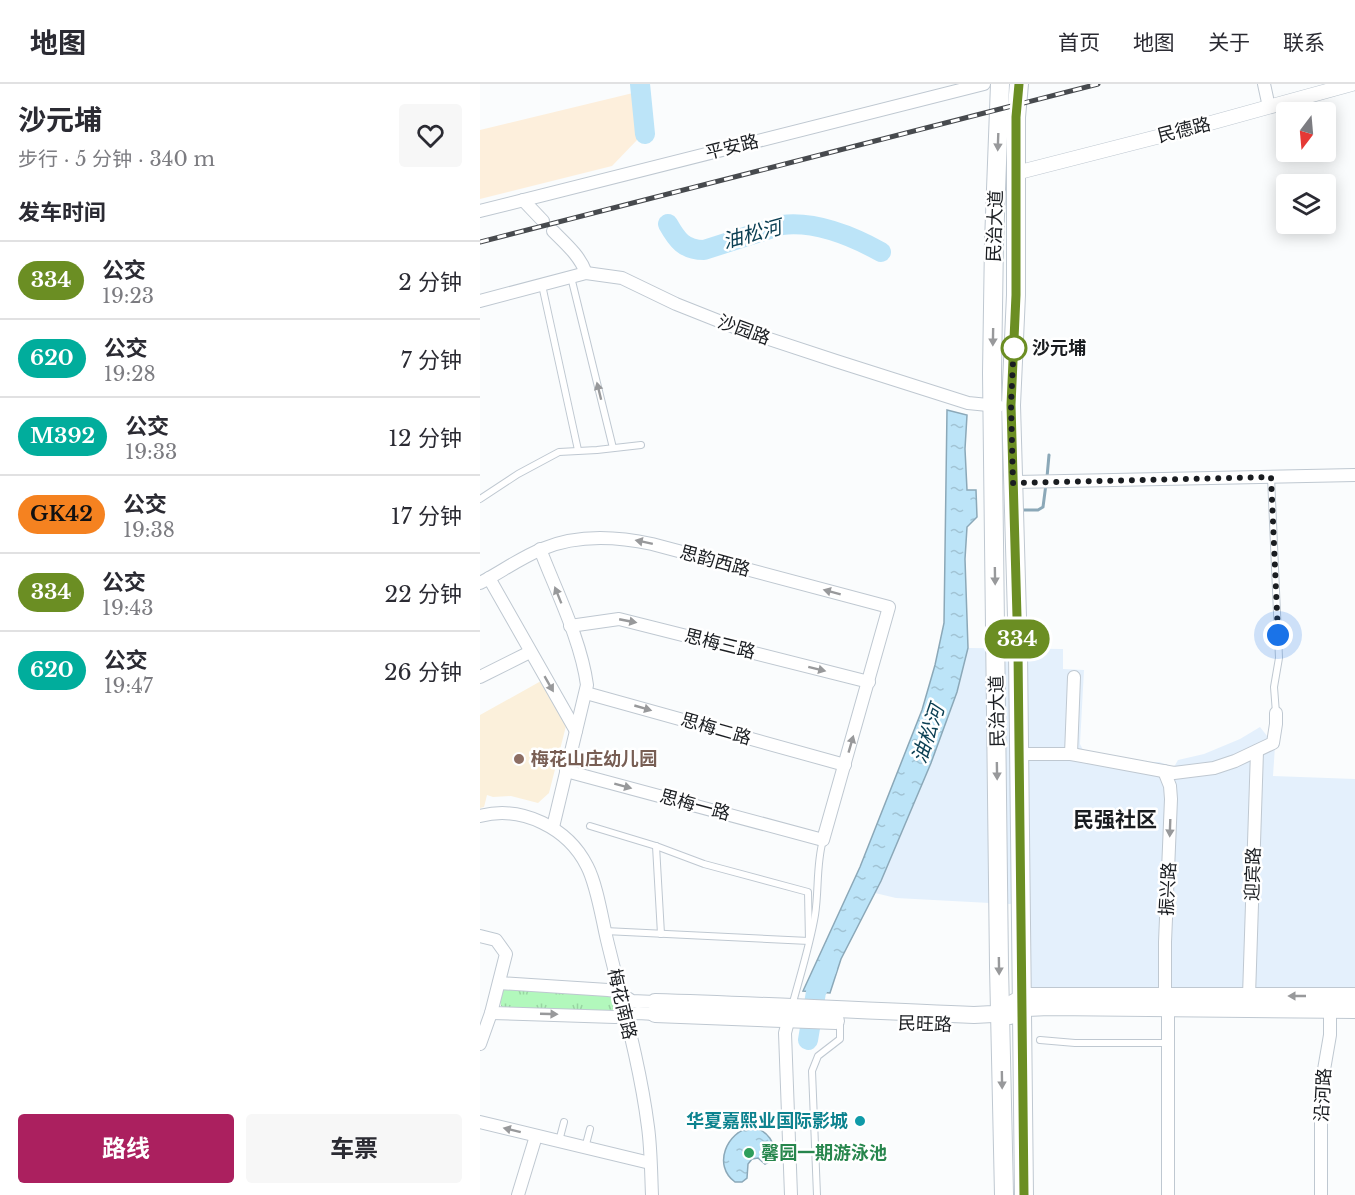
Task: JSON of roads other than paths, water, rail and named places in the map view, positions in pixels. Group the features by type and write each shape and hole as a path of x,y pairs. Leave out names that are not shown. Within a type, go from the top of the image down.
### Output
{"main road":[{"name":"民治大道","path":"1000,84 994,242 992,406 1000,1016 1005,1195"},
{"name":"民治大道","path":"1019,84 1016,117 1016,295 1011,405 1017,642 1024,1195"},
{"name":"民旺路","path":"655,1008 793,1012 967,1026 991,1025 1000,1016 1022,1004 1049,1007 1249,996 1330,1003 1355,1010"},
{"name":"民旺路","path":"1166,1002 1330,1003 1355,996"}],"street":[{"name":"平安路","path":"480,211 984,84"},
{"path":"1264,84 1269,107"},
{"name":"民德路","path":"1016,173 1352,84"},
{"path":"523,200 543,221"},
{"path":"553,231 583,264 586,273"},
{"name":"沙园路","path":"480,301 586,273 622,278 676,304 760,336 968,403 992,406 1011,405"},
{"path":"1013,487 1037,482 1355,475"},
{"name":"思韵西路","path":"485,580 540,549 563,542 586,537 635,540 889,607 869,682"},
{"path":"480,816 490,813 519,816 553,827 586,693 586,672 540,549"},
{"path":"485,580 576,731"},
{"name":"思梅三路","path":"570,626 619,619 869,682"},
{"path":"480,677 530,652"},
{"path":"1071,754 1074,677"},
{"path":"823,840 869,682"},
{"name":"思梅二路","path":"586,693 846,765"},
{"path":"1018,754 1071,754 1130,766 1165,768 1174,773 1192,772 1235,761 1273,743 1276,713"},
{"name":"迎宾路","path":"1249,996 1257,751"},
{"name":"振兴路","path":"1165,768 1171,799 1166,1002 1168,1195"},
{"name":"思梅一路","path":"566,771 823,840"},
{"name":"梅花南路","path":"553,827 564,836 588,869 621,994 645,1106 652,1195"},
{"path":"480,936 496,940 504,949 506,959 480,1044"},
{"name":"民旺路","path":"499,983 608,990 655,1008"},
{"name":"沿河路","path":"1321,1195 1321,1087 1329,1035 1330,1003"},
{"name":"民旺路","path":"491,1012 626,1016 655,1008"},
{"path":"791,1195 785,1033 793,1012"},
{"path":"480,1122 650,1163"},
{"path":"518,1195 536,1136"}],"lane":[{"path":"571,277 613,448"},
{"path":"542,284 578,450"},
{"path":"480,499 518,474 559,452 641,445"},
{"path":"1271,477 1279,658 1274,687 1276,713"},
{"path":"1017,642 1047,642"},
{"path":"590,826 657,846 704,864 808,892 809,941"},
{"path":"793,1012 819,893 818,858 823,840"},
{"path":"657,846 661,934"},
{"path":"604,931 809,941"},
{"path":"817,1195 812,1071 818,1056 840,1039 836,1015"},
{"path":"1040,1040 1075,1043 1167,1043"},
{"path":"559,1142 564,1122"},
{"path":"585,1148 590,1129"}],"water":[{"path":"947,410 967,415 965,449 967,490 976,490 977,517 967,527 965,559 968,648 957,692 931,763 881,881 841,959 830,993 803,991 860,867 922,710 935,665 944,623"},
{"name":"馨园一期游泳池","path":"751,1127 762,1131 770,1138 774,1148 773,1160 765,1164 758,1158 752,1159 748,1164 747,1178 742,1182 735,1182 724,1167 725,1150 735,1135"}],"waterway":[{"name":"油松河","path":"640,84 645,134"},
{"name":"油松河","path":"668,224 682,243 697,250 704,250 782,225 795,224 833,231 881,252"},
{"path":"1047,477 1049,455"},
{"path":"1020,510 1038,510 1043,507 1046,484"},
{"name":"油松河","path":"808,1040 816,992 827,968"}],"railway":[{"path":"480,242 1098,84"}],"place":[{"name":"沙元埔","path":"1014,348"},
{"name":"梅花山庄幼儿园","path":"519,759"},
{"name":"华夏嘉熙业国际影城","path":"860,1121"},
{"name":"馨园一期游泳池","path":"749,1153"}],"district":[{"name":"民强社区","path":"1115,820"}]}
